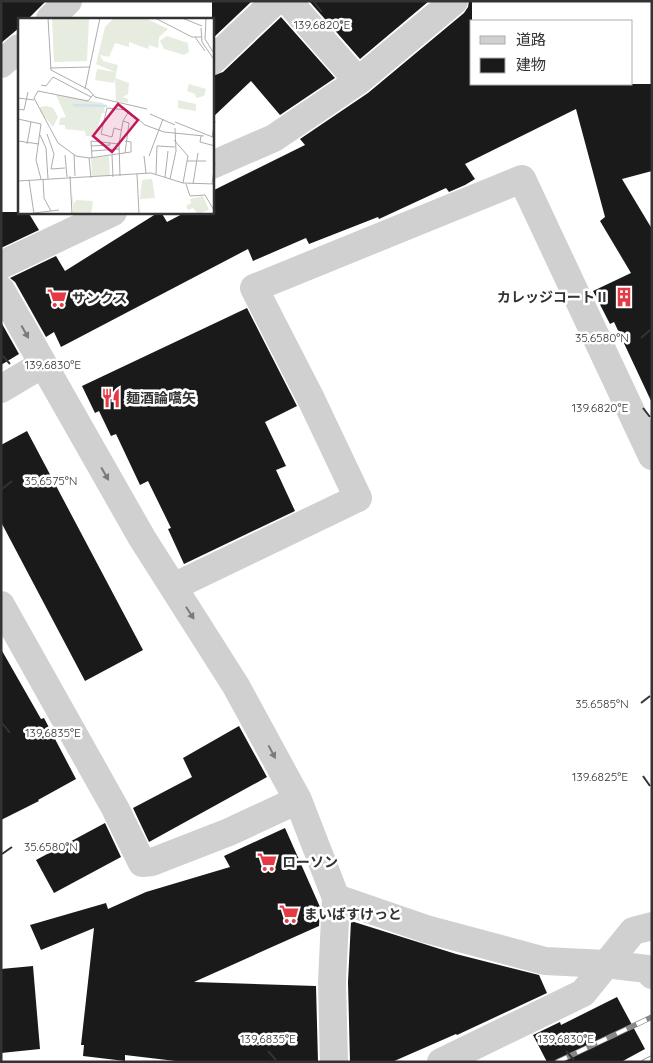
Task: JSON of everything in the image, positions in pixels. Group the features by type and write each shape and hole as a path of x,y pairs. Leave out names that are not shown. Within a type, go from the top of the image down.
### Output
{"street":[{"path":"51,18 68,1"},
{"path":"214,59 275,1"},
{"path":"288,1 358,81"},
{"path":"216,159 274,138 358,81 454,1"},
{"path":"1,64 18,49"},
{"path":"173,587 358,498 311,399 254,288 522,179 652,456"},
{"path":"1,264 109,214"},
{"path":"1,290 142,538 236,686 298,800 336,898 332,982 334,1062"},
{"path":"1,389 43,364"},
{"path":"1,606 115,808 142,863 152,862 229,832 298,800"},
{"path":"336,898 426,929 545,962 606,964 647,969 652,975"},
{"path":"441,1062 582,994 633,930 652,926"}],"building":[{"path":"1,1 46,1 29,18 18,18 18,29 1,43"},
{"path":"212,1 252,1 214,37 214,18 212,18"},
{"path":"309,1 429,1 360,59"},
{"path":"469,1 472,1 472,20 470,20 470,85 652,84 652,171 622,179 652,229 652,403 614,322 610,324 593,291 631,273 600,221 605,217 576,109 465,164 475,179 449,192 446,188 379,219 378,217 309,244 306,238 253,261 248,249 61,347 54,332 46,337 15,282 10,278 56,256 65,271 156,214 162,214 167,222 182,214 214,214 214,190 305,145 300,139 368,93 464,13"},
{"path":"281,17 335,78 280,115 251,81 214,116 214,75 223,72"},
{"path":"1,212 29,214 39,230 1,248"},
{"path":"247,308 297,406 265,422 286,466 276,470 295,511 184,564 168,529 171,528 148,481 140,485 116,434 111,436 99,411 95,413 82,386"},
{"path":"1,322 19,354 1,365"},
{"path":"27,431 143,650 85,681 1,522 1,445"},
{"path":"1,649 41,719 44,718 76,779 39,801 1,820"},
{"path":"239,726 267,777 149,842 133,808 192,777 183,758"},
{"path":"105,823 121,857 54,893 36,860"},
{"path":"285,828 320,907 319,926 194,982 316,986 318,1062 184,1062 125,1055 125,1061 83,1056 84,1045 81,1045 94,928 41,950 30,925 106,903 108,909 146,892 230,867 224,856"},
{"path":"351,921 456,954 539,975 547,993 457,1035 392,1062 350,1062 348,982"},
{"path":"33,966 40,1049 1,1053 1,969"},
{"path":"617,997 645,1049 621,1062 547,1062 533,1035 560,1022 561,1025"}],"railway":[{"path":"557,1062 652,1017"},
{"path":"644,1062 652,1058"}],"place":[{"name":"カレッジコートⅡ","path":"624,297"},
{"name":"サンクス","path":"57,298"},
{"name":"麺酒論嚆矢","path":"111,398"},
{"name":"ローソン","path":"267,862"},
{"name":"まいばすけっと","path":"289,914"}]}
